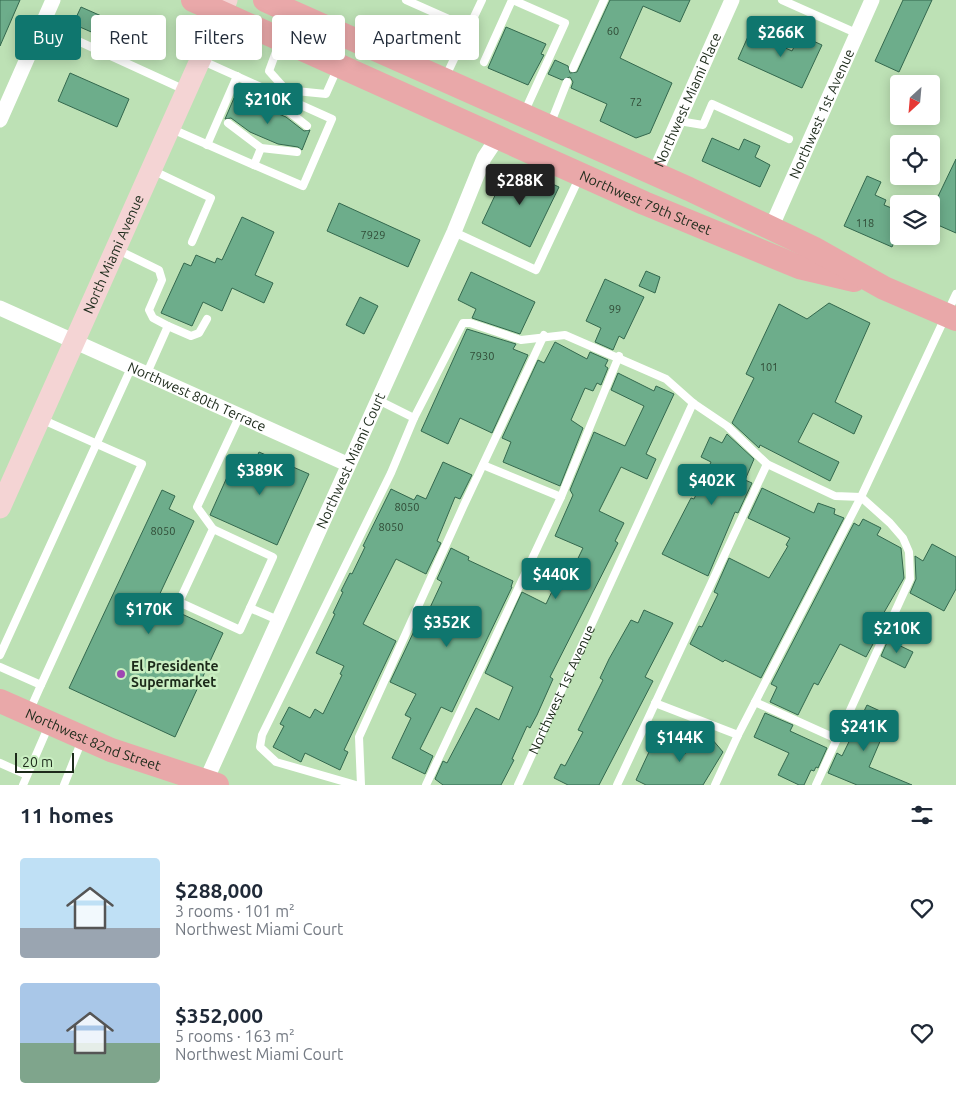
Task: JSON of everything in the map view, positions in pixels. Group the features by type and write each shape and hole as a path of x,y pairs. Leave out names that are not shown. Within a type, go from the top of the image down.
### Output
{"main road":[{"name":"Northwest 79th Street","path":"193,0 224,7 272,35"},
{"name":"Northwest 79th Street","path":"265,0 655,174 813,248 884,288"},
{"name":"North Miami Avenue","path":"0,508 201,60"},
{"name":"Northwest 79th Street","path":"325,60 581,175 799,267 884,288 953,310"},
{"path":"498,137 521,137 655,174"},
{"name":"Northwest 82nd Street","path":"0,701 82,738 141,761 209,784"}],"street":[{"path":"2,112 53,0"},
{"name":"Northwest Miami Place","path":"655,174 732,0"},
{"name":"Northwest 1st Avenue","path":"771,228 872,0"},
{"name":"Northwest Miami Court","path":"209,784 278,620 454,232 484,158 498,137"},
{"name":"Northwest 80th Terrace","path":"0,308 348,464"}],"lane":[{"path":"406,0 438,14 441,6"},
{"path":"475,15 482,0"},
{"path":"484,62 512,0 565,24 523,115"},
{"path":"574,68 604,0"},
{"path":"782,0 856,33"},
{"path":"81,42 187,90"},
{"path":"170,128 303,186 332,119 201,60"},
{"path":"272,60 268,71 293,120"},
{"path":"444,80 454,60"},
{"path":"240,97 326,94 338,66"},
{"path":"207,145 237,76"},
{"path":"549,126 567,82"},
{"path":"255,104 282,97"},
{"path":"282,97 308,126"},
{"path":"679,121 703,125 712,104 789,139"},
{"path":"228,123 261,148 297,152"},
{"path":"245,130 261,148"},
{"path":"261,148 283,146"},
{"path":"254,165 261,148"},
{"path":"152,170 212,198 192,242"},
{"path":"454,232 536,270 581,175"},
{"path":"116,250 159,270 162,280 149,310 153,318 191,336 200,333 207,319"},
{"path":"715,785 738,734 861,497 929,352 953,310"},
{"path":"356,785 276,762 260,747 262,735 390,473 414,418 463,322 521,340 544,335 565,335 619,356 666,379 693,403 727,426 767,464 836,496 861,497 890,523 903,538 909,552 910,580 816,785"},
{"path":"147,373 168,326"},
{"path":"361,785 359,737 544,335"},
{"path":"426,785 561,497 619,356"},
{"path":"0,655 132,366"},
{"path":"378,400 414,418"},
{"name":"Northwest 1st Avenue","path":"518,785 693,403"},
{"path":"212,529 179,602 240,630 273,557 212,529 197,507 240,415"},
{"path":"28,714 142,464 41,419"},
{"path":"617,785 767,464"},
{"path":"483,465 561,497"},
{"path":"250,608 278,620"},
{"path":"0,667 41,685"},
{"path":"755,702 838,740"},
{"path":"655,704 738,734"},
{"path":"23,785 50,723"},
{"path":"64,785 82,738"},
{"path":"0,762 27,775"}],"building":[{"path":"0,0 20,0 0,46"},
{"path":"610,0 690,0 680,22 643,6 620,58 672,83 650,133 636,138 600,121 607,104 571,88 573,82 570,77 562,80 548,74 555,60 568,66 570,73 577,72"},
{"path":"903,0 932,0 899,72 875,61"},
{"path":"81,7 99,15 91,15 91,32 81,27 81,15 77,15"},
{"path":"506,27 546,44 541,54 544,55 528,85 488,68"},
{"path":"750,32 792,51 800,35 822,45 802,88 738,59"},
{"path":"70,73 129,99 117,127 58,101"},
{"path":"234,98 238,102 262,107 286,117 304,131 310,130 302,150 298,147 278,144 250,132 231,118 225,119"},
{"path":"712,138 739,150 744,139 760,146 755,157 770,165 760,187 702,161"},
{"path":"956,159 956,233 940,226 939,195"},
{"path":"517,168 559,187 530,247 482,223 507,170"},
{"path":"867,176 881,182 875,195 886,200 884,205 890,207 890,245 893,245 892,247 844,226"},
{"path":"339,203 420,240 408,267 327,231"},
{"path":"242,217 274,232 255,275 273,283 264,303 232,288 222,311 203,302 192,326 161,313 184,263 191,266 196,255 215,263 217,258 222,260"},
{"path":"646,271 660,277 655,293 639,286"},
{"path":"471,272 535,302 520,334 472,318 476,309 458,300"},
{"path":"605,279 644,297 624,339 619,336 613,350 595,342 601,328 586,321"},
{"path":"360,297 378,306 364,334 346,325"},
{"path":"829,303 870,323 835,402 862,416 854,434 813,413 798,442 839,462 830,481 760,445 759,448 732,423 754,378 746,374 779,304 807,319"},
{"path":"467,329 516,344 513,349 528,355 492,433 460,418 448,444 421,431"},
{"path":"555,342 587,359 590,352 608,360 605,366 608,368 601,385 597,383 593,391 585,388 571,420 583,428 560,486 503,462 511,442 502,438 538,360 544,363"},
{"path":"618,373 654,391 656,386 674,394 646,454 656,459 647,479 621,467 599,511 624,523 615,541 618,543 550,677 553,679 537,715 530,728 527,726 512,759 514,760 501,785 443,785 435,779 443,761 447,763 476,708 499,720 513,687 485,673 522,592 546,604 557,581 565,585 583,548 555,536 573,495 570,490 594,432 625,446 644,406 611,390"},
{"path":"727,434 754,459 745,480 752,483 738,513 735,512 708,576 662,554 691,498 694,499 711,462 701,457 710,437 722,443"},
{"path":"259,452 309,474 277,545 210,515 237,455 254,463"},
{"path":"443,462 472,475 460,499 455,497 437,541 441,543 426,574 396,559 363,624 396,641 344,750 348,752 340,770 305,753 301,762 273,747 284,726 280,724 289,707 310,718 315,709 323,714 342,675 340,674 344,666 316,653 335,614 333,613 343,592 341,591 350,573 352,574 365,547 363,546 391,489 414,500 417,495 426,499"},
{"path":"762,488 814,513 818,503 835,509 834,514 844,518 761,678 725,660 723,662 690,644 699,626 702,627 718,594 714,592 729,558 769,578 788,546 786,545 790,538 748,518"},
{"path":"162,490 175,496 169,509 194,521 156,602 223,633 175,737 69,688"},
{"path":"863,519 881,528 877,535 901,548 904,578 875,628 880,631 866,657 840,644 818,685 814,683 798,715 770,702 777,687 771,684 854,523 859,526"},
{"path":"932,544 956,557 956,589 944,611 910,593 916,579 915,556 923,561"},
{"path":"451,548 469,557 468,560 513,581 512,587 452,712 441,707 420,749 433,756 425,774 392,758 411,718 405,715 416,694 390,682 423,612 427,614 442,582 437,579"},
{"path":"644,610 673,623 645,677 653,681 599,785 568,785 554,778 561,764 565,766 583,732 578,730 603,680 600,678 609,659 631,620 638,623"},
{"path":"888,640 913,652 905,668 881,656"},
{"path":"867,705 891,716 869,767 912,785 857,785 828,773 837,753 842,756"},
{"path":"765,713 793,725 790,731 827,748 818,768 816,767 814,771 811,770 804,785 799,785 778,775 789,753 754,737"},
{"path":"706,732 723,752 703,785 646,785 636,780 655,739 685,754 692,741"}],"place":[{"name":"El Presidente Supermarket","path":"121,674"}]}
